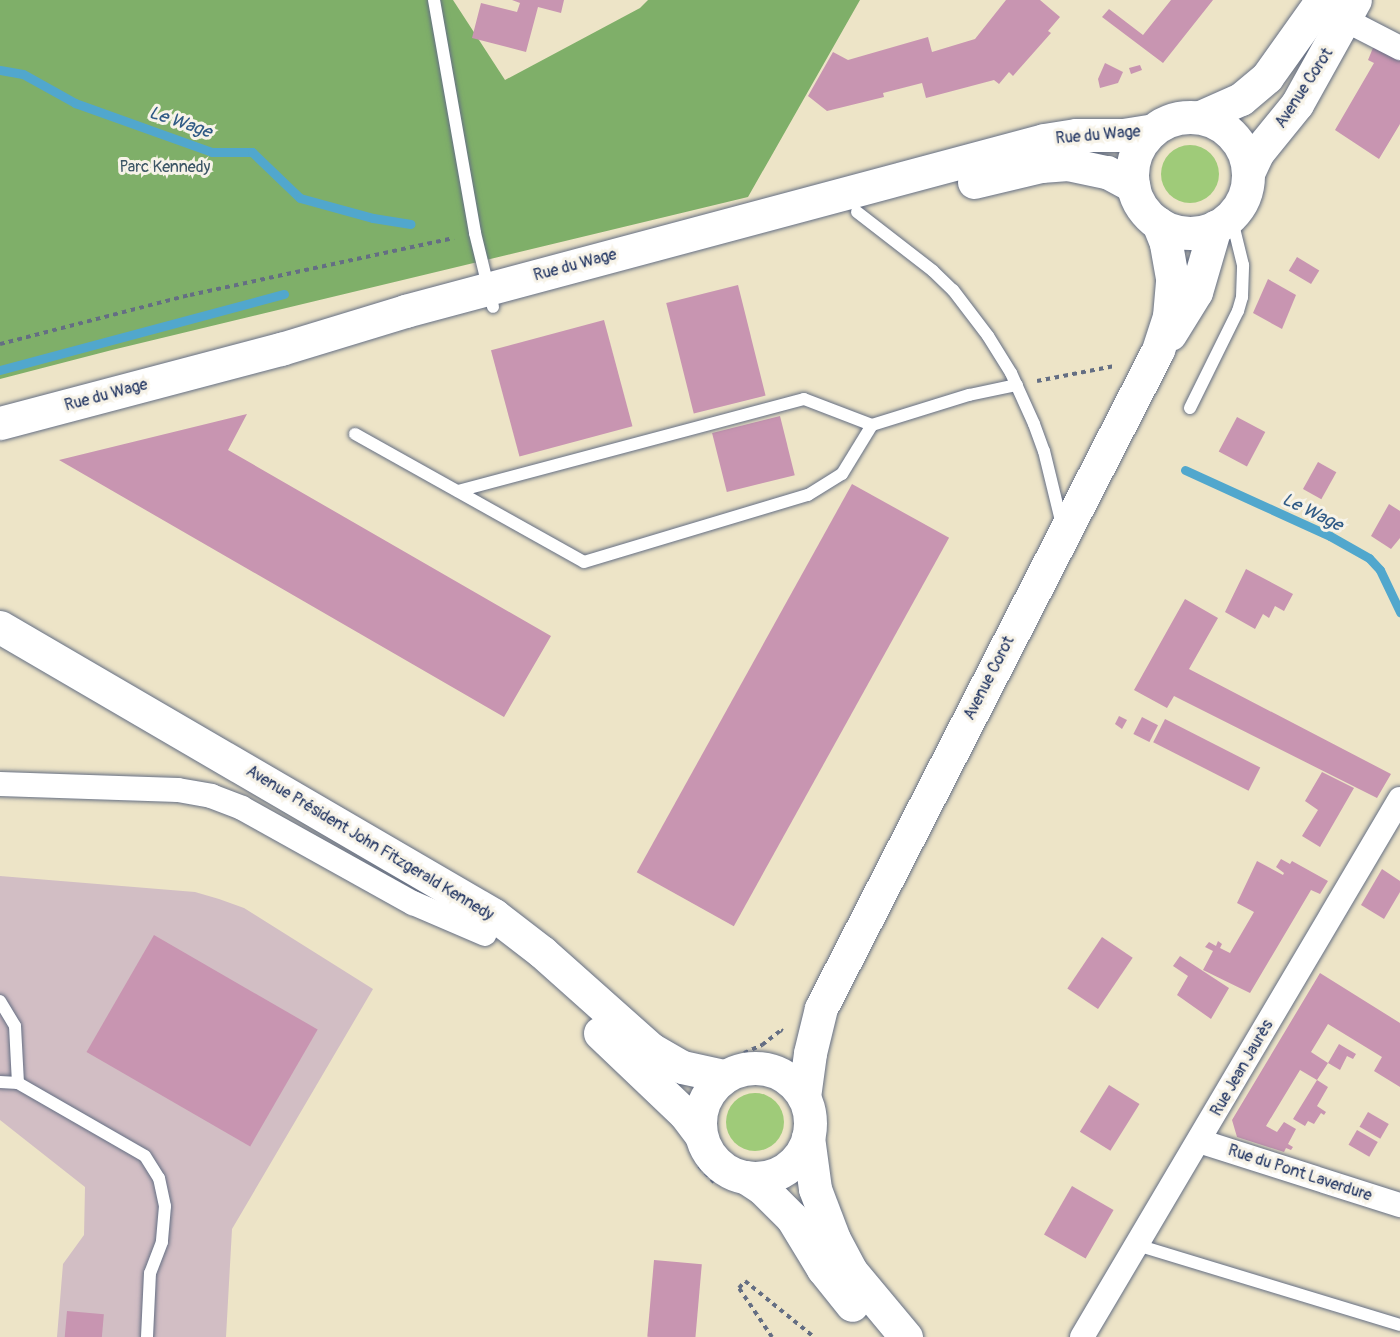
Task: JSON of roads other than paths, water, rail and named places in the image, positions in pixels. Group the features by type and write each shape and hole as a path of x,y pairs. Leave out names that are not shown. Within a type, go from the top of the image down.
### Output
{"street":[{"path":"1330,5 1400,48"},
{"name":"Avenue Corot","path":"1153,130 1175,118 1200,117 1241,99 1267,77 1330,5"},
{"name":"Avenue Corot","path":"738,1072 785,1048 808,1026 821,1008 1156,354 1196,292 1223,222 1246,192 1248,173 1258,152 1297,104 1330,5"},
{"path":"1200,117 1217,123 1237,140 1245,156 1248,173"},
{"path":"1133,186 1134,159 1141,143 1153,130"},
{"name":"Rue du Wage","path":"0,437 1044,140 1076,135 1123,135 1153,130"},
{"name":"Rue du Wage","path":"0,423 281,349 857,212 1022,170 1055,164 1095,168 1133,186"},
{"name":"Avenue Corot","path":"1133,186 1144,211 1158,223 1166,243 1172,278 1169,316 1156,354"},
{"path":"1158,223 1182,232 1199,232 1223,222"},
{"name":"Avenue Président John Fitzgerald Kennedy","path":"0,627 494,915 542,952 651,1049 682,1067 738,1072 768,1069 783,1075 795,1084 804,1097 810,1120 808,1137 815,1189 834,1239 851,1271 896,1335"},
{"name":"Avenue Président John Fitzgerald Kennedy","path":"0,651 485,934 551,987 685,1114 701,1135 708,1152 720,1166 745,1177 762,1188 783,1208 834,1285 896,1335"},
{"path":"0,784 178,790 219,799 242,808 413,903 485,934"},
{"name":"Rue Jean Jaurès","path":"1082,1337 1400,799"},
{"name":"Avenue Corot","path":"804,1097 807,1068 821,1008"},
{"path":"701,1135 699,1119 703,1102 712,1087 738,1072"},
{"path":"745,1177 763,1177 780,1172 801,1154 808,1137"},
{"name":"Rue du Pont Laverdure","path":"1199,1141 1400,1205"}],"lane":[{"path":"434,0 475,233 491,298"},
{"path":"857,212 933,270 953,290 988,336 1017,385 1044,451 1064,532"},
{"path":"1190,408 1238,311 1242,297 1243,265 1223,222"},
{"path":"458,491 804,399 872,425 969,394 1017,385"},
{"path":"355,434 584,562 808,495 842,474 872,425"},
{"path":"0,1001 15,1026 18,1083"},
{"path":"0,1082 18,1083 145,1156 159,1178 165,1206 163,1233 162,1242 150,1273 147,1337"},
{"path":"1137,1245 1400,1325"}],"waterway":[{"name":"Le Wage","path":"0,70 23,74 75,103 212,152 252,152 300,198 373,218 411,224"},
{"path":"0,370 284,294"},
{"name":"Le Wage","path":"1185,470 1330,536 1369,558 1380,570 1400,612"}],"park label":[{"name":"Parc Kennedy","path":"165,167"}]}
